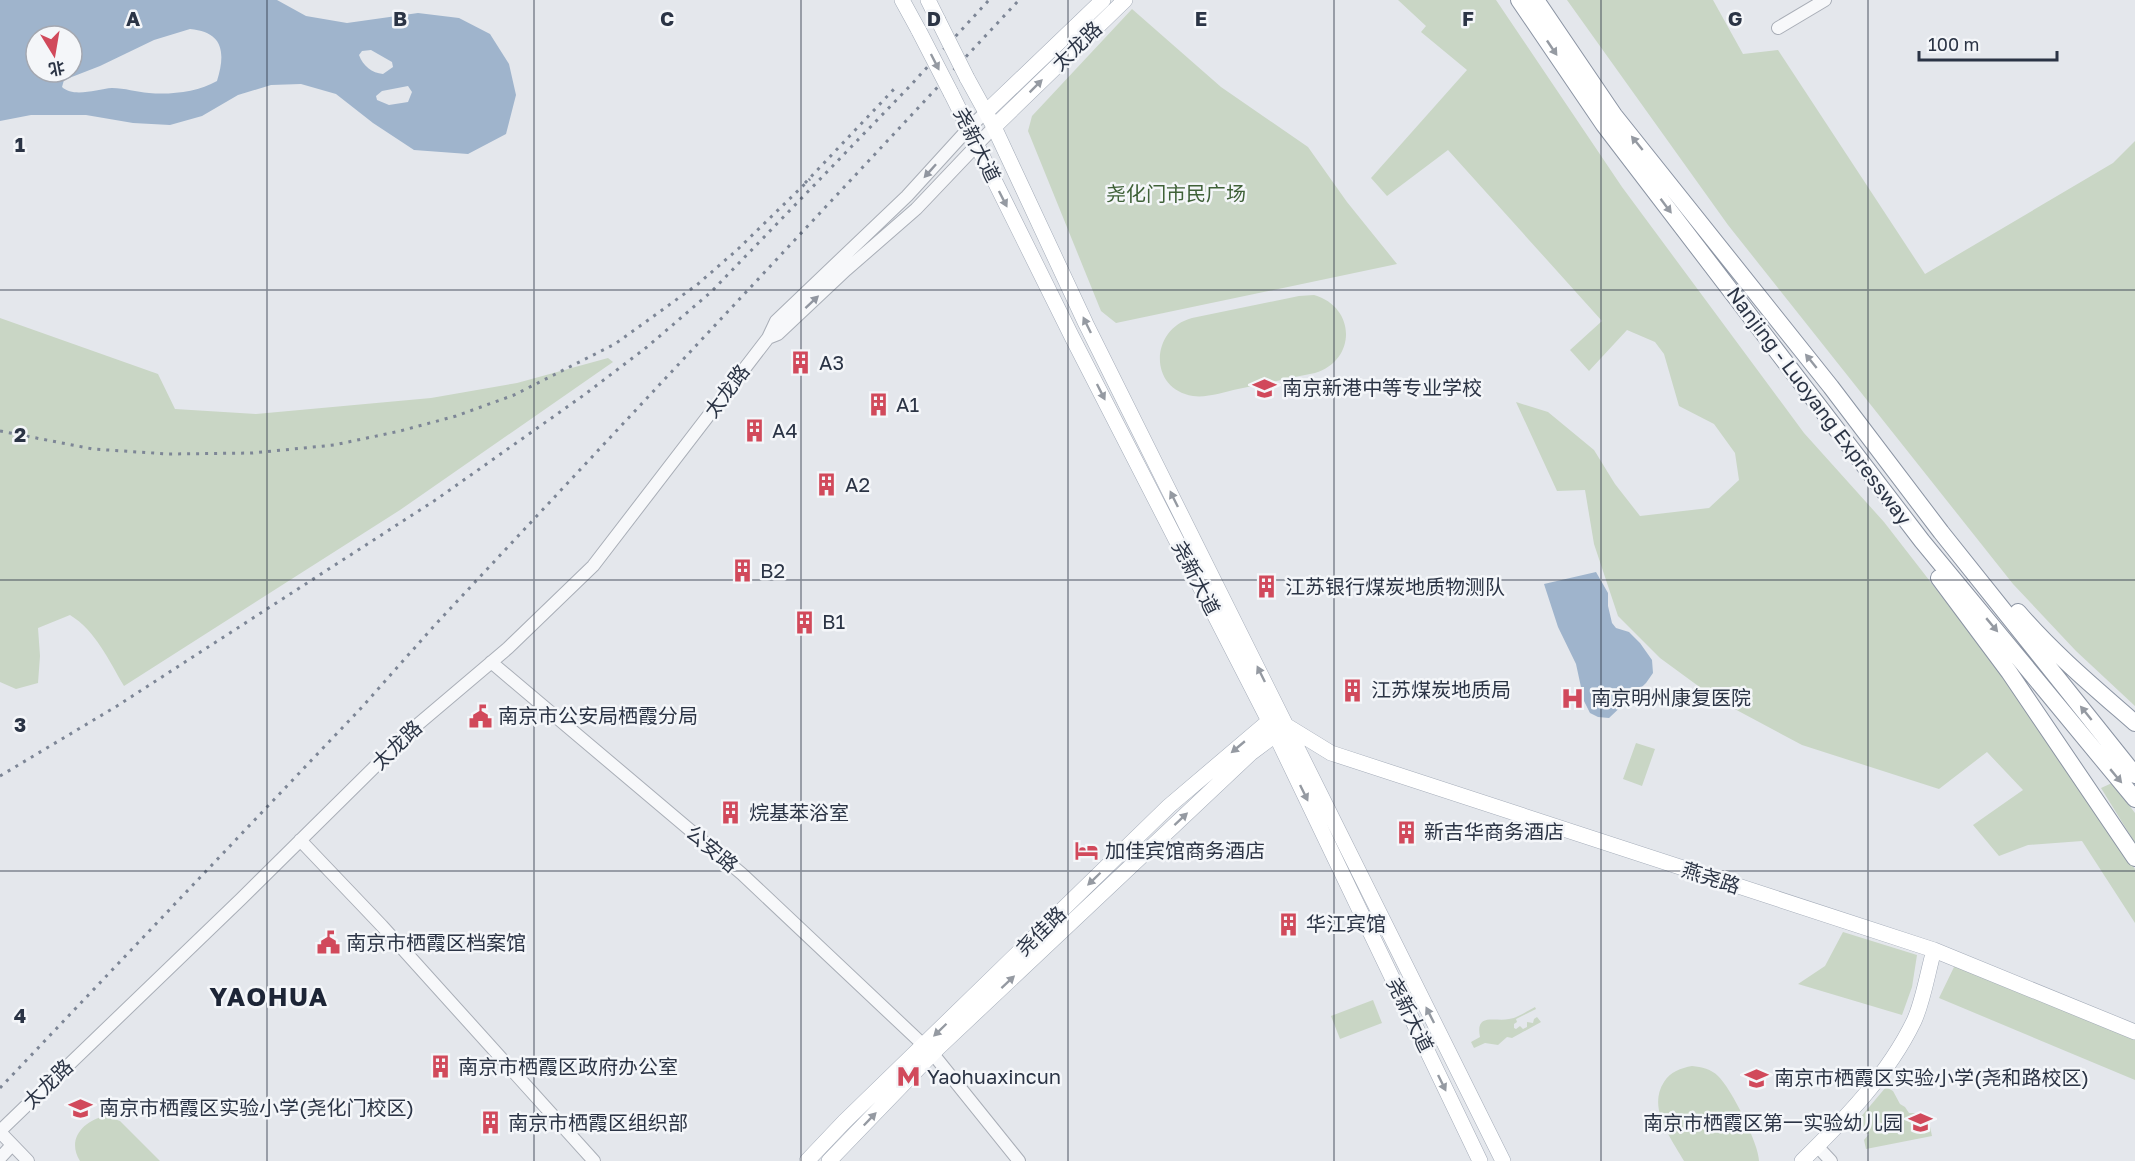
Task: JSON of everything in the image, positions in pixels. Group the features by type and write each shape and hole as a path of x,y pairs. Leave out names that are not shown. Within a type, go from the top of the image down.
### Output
{"highway":[{"name":"Nanjing - Luoyang Expressway","path":"1519,0 1604,125 1922,542 2135,799"},
{"name":"Nanjing - Luoyang Expressway","path":"1536,0 1614,115 1831,387 1941,532 2135,776"},
{"path":"1831,387 1919,486 1986,574 2031,627 2135,723"},
{"path":"1874,477 1941,581 2009,672 2135,858"}],"main road":[{"name":"尧新大道","path":"902,0 1503,1161"},
{"name":"尧新大道","path":"928,0 994,127 1279,727 1480,1161"},
{"name":"太龙路","path":"986,112 1103,0"},
{"name":"太龙路","path":"994,127 1125,0"},
{"name":"燕尧路","path":"1279,727 1331,753 1934,950 2135,1032"},
{"name":"尧佳路","path":"807,1161 928,1050 1169,806 1279,727"},
{"path":"1805,1160 1880,1076 1914,1020 1934,950"},
{"name":"尧佳路","path":"829,1161 928,1050"}],"street":[{"path":"1778,28 1825,0"},
{"name":"太龙路","path":"0,1132 416,726 491,662 593,566 768,338 776,321 907,196 986,112"},
{"name":"太龙路","path":"768,338 778,334 916,209 994,127"},
{"name":"公安路","path":"491,662 742,874 928,1050 1019,1161"},
{"path":"300,840 594,1161"},
{"path":"0,1132 28,1161"},
{"path":"0,1158 12,1145"},
{"path":"1817,1146 1831,1161"}],"green space":[{"path":"1398,0 1496,0 1622,187 1804,433 1884,522 2016,692 2135,869 2135,923 2082,841 2028,845 1999,856 1973,825 2023,790 1987,752 1939,789 1802,745 1716,699 1660,658 1618,616 1594,544 1585,490 1557,491 1516,402 1548,412 1594,450 1615,484 1640,516 1709,508 1739,480 1735,453 1714,424 1679,406 1664,354 1655,342 1627,330 1589,371 1570,350 1602,321 1448,150 1387,196 1371,178 1467,70 1421,32 1426,26"},
{"path":"1567,0 1713,0 1743,54 1778,50 1925,274 2113,163 2135,141 2135,706 2076,651 2013,584 1728,225"},
{"name":"尧化门市民广场","path":"1132,9 1221,87 1308,147 1347,202 1397,264 1116,323 1101,311 1028,131 1032,116"},
{"path":"1314,295 1328,301 1338,310 1344,322 1346,334 1344,346 1329,366 1315,373 1204,396 1193,396 1178,391 1168,382 1162,371 1160,358 1162,346 1168,334 1178,324 1192,318"},
{"path":"0,318 158,374 175,409 256,414 431,398 517,383 608,358 613,362 400,510 124,686 95,638 70,615 38,628 40,656 38,683 16,689 0,682"},
{"path":"1636,743 1655,749 1642,786 1623,779"},
{"path":"2112,783 2135,813 2135,843 2101,788"},
{"path":"1843,932 1917,955 1912,987 1902,1015 1798,984 1825,966"},
{"path":"1955,965 2135,1039 2135,1080 1939,998"},
{"path":"1373,1000 1382,1023 1340,1039 1331,1016"},
{"path":"1535,1007 1536,1009 1516,1019 1514,1028 1520,1026 1523,1029 1527,1027 1527,1022 1533,1023 1537,1017 1541,1022 1512,1038 1507,1037 1498,1045 1485,1043 1474,1048 1471,1042 1480,1037 1479,1029 1483,1021 1512,1018"},
{"path":"1692,1066 1709,1070 1723,1082 1737,1104 1749,1130 1759,1161 1684,1161 1667,1133 1659,1112 1658,1102 1659,1092 1666,1079 1676,1071"},
{"path":"1886,1087 1893,1091 1900,1104 1909,1113 1922,1113 1928,1117 1932,1136 1866,1149 1864,1140 1869,1134 1857,1131 1854,1125"},
{"path":"106,1116 120,1121 160,1161 80,1161 76,1153 76,1138 84,1126"}],"water":[{"path":"0,0 277,0 306,16 347,23 418,13 459,18 490,34 509,64 516,95 506,134 468,154 414,150 373,123 336,94 301,84 271,85 238,95 202,116 170,125 133,123 86,115 31,115 0,121","holes":["24,24 84,24 84,72 154,40 190,29 209,34 219,45 220,71 217,81 209,85 166,94 112,88 73,92 62,87 63,84 24,84","371,50 392,62 393,67 383,74 365,66 359,55 362,51","408,86 412,92 408,102 389,105 377,100 376,96 382,91"]},
{"path":"1596,572 1608,593 1612,623 1616,628 1629,632 1652,660 1653,673 1646,683 1609,718 1598,717 1590,713 1584,701 1576,664 1558,627 1544,584"}],"railway":[{"path":"0,776 117,706 437,499 584,395 647,347 711,292 909,87 989,0"},
{"path":"0,1088 363,706 434,626 1019,0"},
{"path":"805,183 896,87"},
{"path":"0,431 93,449 168,454 252,453 334,445 456,416 514,395 615,344 698,284 738,249 810,179"}],"place":[{"name":"A3","path":"801,363"},
{"name":"南京新港中等专业学校","path":"1264,388"},
{"name":"A1","path":"878,405"},
{"name":"A4","path":"754,431"},
{"name":"A2","path":"827,485"},
{"name":"B2","path":"742,571"},
{"name":"江苏银行煤炭地质物测队","path":"1267,587"},
{"name":"B1","path":"804,622"},
{"name":"江苏煤炭地质局","path":"1353,690"},
{"name":"南京明州康复医院","path":"1573,698"},
{"name":"南京市公安局栖霞分局","path":"480,716"},
{"name":"烷基苯浴室","path":"731,813"},
{"name":"新吉华商务酒店","path":"1406,832"},
{"name":"加佳宾馆商务酒店","path":"1087,851"},
{"name":"华江宾馆","path":"1288,924"},
{"name":"南京市栖霞区档案馆","path":"328,943"},
{"name":"南京市栖霞区政府办公室","path":"440,1067"},
{"name":"Yaohuaxincun","path":"909,1077"},
{"name":"南京市栖霞区实验小学(尧和路校区)","path":"1756,1078"},
{"name":"南京市栖霞区实验小学(尧化门校区)","path":"81,1108"},
{"name":"南京市栖霞区组织部","path":"490,1123"},
{"name":"南京市栖霞区第一实验幼儿园","path":"1921,1123"}],"district":[{"name":"YAOHUA","path":"269,997"}]}
